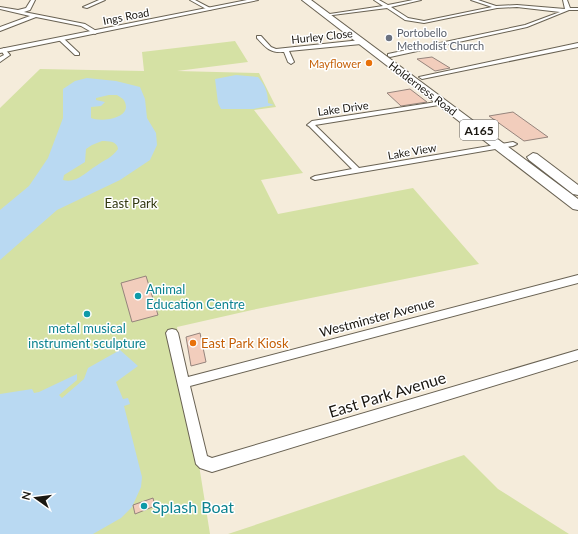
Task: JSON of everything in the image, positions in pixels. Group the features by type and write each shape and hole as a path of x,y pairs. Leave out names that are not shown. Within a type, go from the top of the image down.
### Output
{"highway":[{"name":"Holderness Road","path":"306,0 328,13 422,77 578,190"},
{"name":"Holderness Road","path":"315,0 361,42 444,103 578,206"}],"street":[{"path":"18,12 28,9 33,0"},
{"path":"85,7 103,0"},
{"path":"192,0 210,9"},
{"name":"Ings Road","path":"2,50 255,0"},
{"path":"376,0 409,20 424,22 498,7 517,6 567,10 578,9"},
{"path":"328,13 387,6 419,0"},
{"path":"473,0 498,7"},
{"path":"516,0 517,6"},
{"path":"565,0 567,10"},
{"path":"0,8 83,25 95,32"},
{"path":"390,55 498,34 527,26 567,10"},
{"path":"0,29 36,15"},
{"name":"Hurley Close","path":"259,37 269,48 276,51 361,42"},
{"path":"60,39 77,54"},
{"path":"422,77 578,45"},
{"path":"0,60 7,55 2,50"},
{"name":"Hurley Close","path":"286,51 291,62"},
{"name":"Lake Drive","path":"358,171 311,125 314,122 444,103"},
{"name":"Lake View","path":"315,178 514,144"},
{"name":"Westminster Avenue","path":"183,383 578,279"},
{"path":"172,334 183,383"},
{"name":"East Park Avenue","path":"183,383 200,459 205,463 212,465 578,355"}],"green space":[{"name":"East Park","path":"235,41 248,62 177,71 259,73 276,107 254,110 303,173 261,180 278,214 413,188 479,264 252,310 177,327 210,534 0,534 0,108 40,69 144,71 142,52"},
{"path":"464,455 498,489 569,534 228,534"}],"water":[{"path":"236,75 258,77 266,89 268,103 274,105 253,109 221,109 218,103 215,79"},
{"path":"87,78 116,81 140,87 145,99 147,118 156,133 157,145 150,160 120,180 57,210 0,260 0,210 29,186 48,158 63,118 63,89 75,81","holes":["117,95 123,99 126,105 122,114 103,120 91,118 91,107 101,106 105,102 96,100 96,98","102,141 110,141 116,144 118,149 111,157 81,177 68,181 63,180 64,175 85,162 86,149"]},
{"path":"120,350 138,366 116,382 123,399 128,398 130,404 124,406 142,477 141,487 132,507 121,518 93,534 0,534 0,394 32,389 34,393 39,392 77,374 77,380 59,395 62,398 84,379 88,368"}],"building":[{"path":"432,57 450,68 435,71 417,59"},
{"path":"410,89 427,102 401,106 387,93"},
{"path":"513,112 548,137 524,141 489,116"},
{"name":"Animal Education Centre","path":"146,276 158,315 132,322 121,283"},
{"path":"200,333 206,362 191,366 186,337"},
{"name":"Splash Boat","path":"153,498 155,506 135,514 133,505"}],"place":[{"name":"Portobello Methodist Church","path":"389,38"},
{"name":"Mayflower","path":"369,63"},
{"name":"Animal Education Centre","path":"138,296"},
{"name":"metal musical instrument sculpture","path":"87,314"},
{"name":"East Park Kiosk","path":"193,343"},
{"name":"Splash Boat","path":"144,506"}]}
